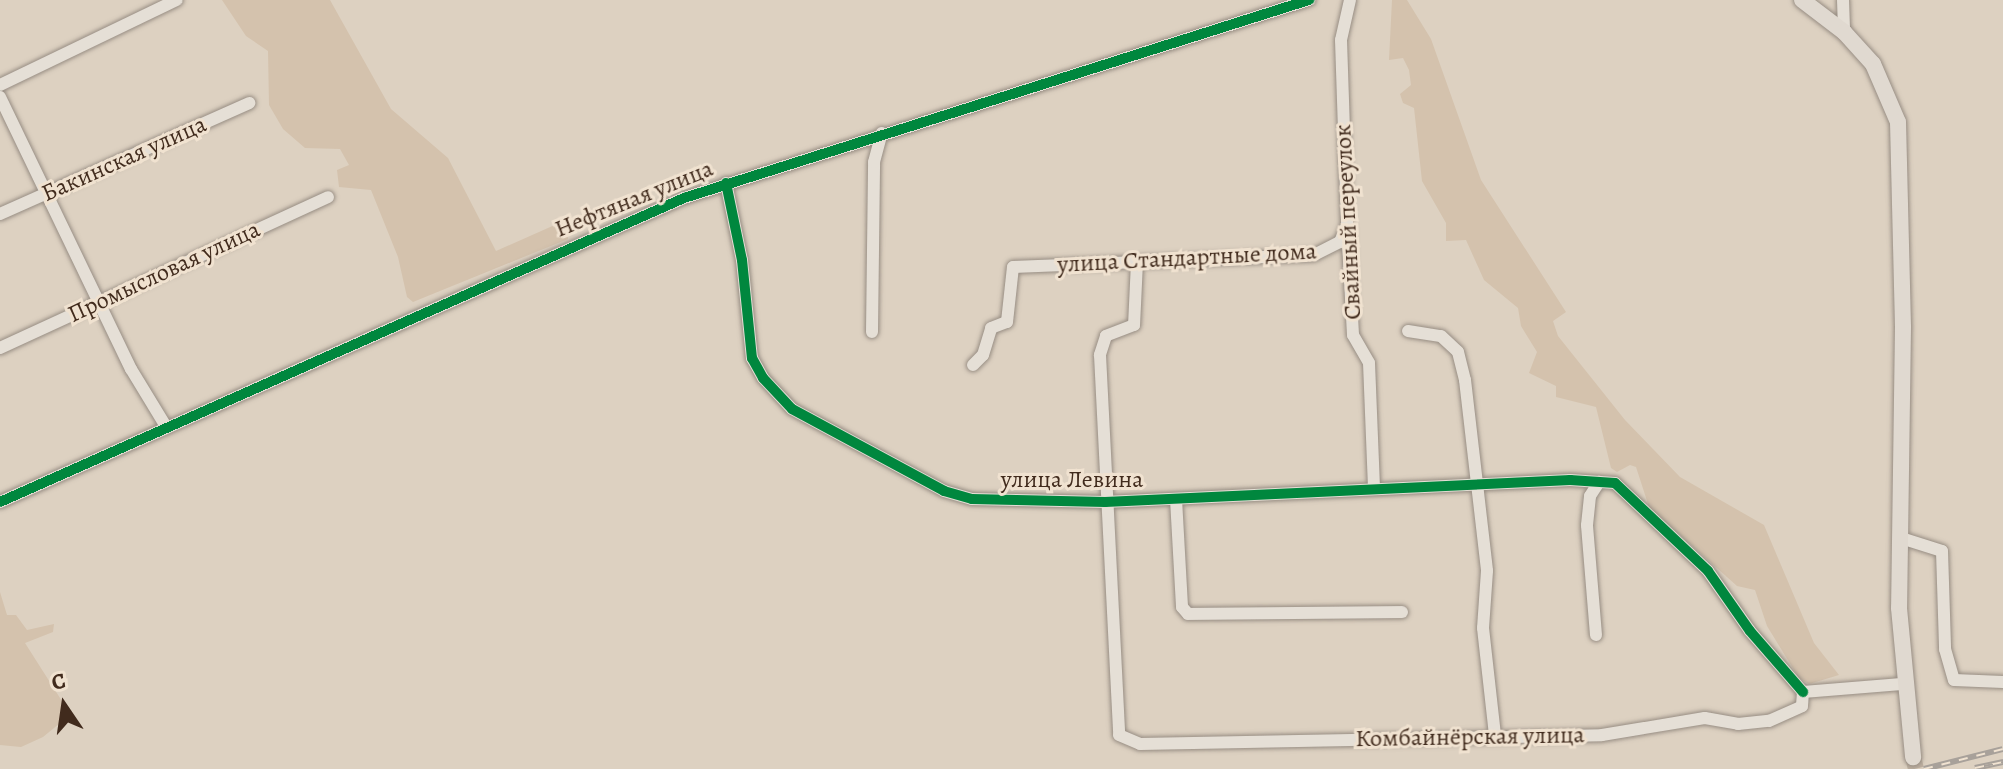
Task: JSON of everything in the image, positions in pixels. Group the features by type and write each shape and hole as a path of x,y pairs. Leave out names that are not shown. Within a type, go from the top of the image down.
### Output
{"main road":[{"path":"1802,0 1844,32 1873,64 1887,92 1900,145 1902,684 1913,757"}],"street":[{"path":"0,85 177,0"},
{"name":"Нефтяная улица","path":"0,502 620,222 726,183 1309,0"},
{"name":"Свайный переулок","path":"1350,0 1341,40 1347,224 1353,335 1369,363 1374,488"},
{"path":"1843,0 1844,32"},
{"path":"0,97 97,302 165,425"},
{"name":"Бакинская улица","path":"0,214 249,103"},
{"path":"872,332 874,162 882,133"},
{"name":"улица Левина","path":"726,183 742,260 752,358 792,409 944,491 972,499 1105,502 1374,488 1615,483 1708,571 1750,631 1803,692"},
{"name":"Промысловая улица","path":"0,348 328,197"},
{"name":"улица Стандартные дома","path":"973,365 983,355 991,328 1007,322 1013,267 1324,253 1340,242 1347,224"},
{"path":"1105,502 1100,355 1106,336 1134,325 1137,262"},
{"path":"1408,331 1441,336 1458,352 1487,571 1483,628 1495,735"},
{"path":"1596,635 1587,525 1590,496 1599,482"},
{"path":"1176,499 1182,607 1188,614 1402,612"},
{"name":"Комбайнёрская улица","path":"1105,502 1119,735 1140,744 1627,733 1705,718 1759,722 1802,706 1803,692"},
{"path":"1901,538 1942,551 1945,649 1954,680 2003,682"},
{"path":"1803,692 1902,684"}],"shaded area":[{"path":"222,0 330,0 391,109 448,158 496,251 566,220 568,239 413,302 407,297 398,257 371,190 339,187 337,170 349,165 340,149 305,148 283,129 269,105 268,51 246,36"},
{"path":"1392,0 1407,0 1431,39 1481,180 1566,312 1553,321 1558,336 1625,420 1680,477 1764,525 1814,643 1839,675 1809,684 1799,678 1767,626 1755,590 1737,586 1649,507 1636,467 1630,465 1617,472 1611,468 1596,407 1556,397 1556,386 1529,373 1537,352 1521,326 1518,308 1484,280 1466,240 1446,241 1446,223 1422,181 1414,108 1403,103 1400,94 1411,85 1409,70 1403,58 1389,60"},
{"path":"0,592 7,615 16,615 27,630 54,624 53,632 25,643 67,709 65,719 43,737 21,747 0,745"}],"tunnel":[{"path":"1913,757 1916,769"}],"railway":[{"path":"1924,769 2003,749"},
{"path":"1975,768 2003,762"}],"cycle path":[{"path":"0,502 684,198 1309,0"},
{"path":"726,183 742,260 752,358 763,378 792,409 944,491 972,499 1105,502 1570,480 1615,483 1708,571 1750,631 1803,692"}]}
